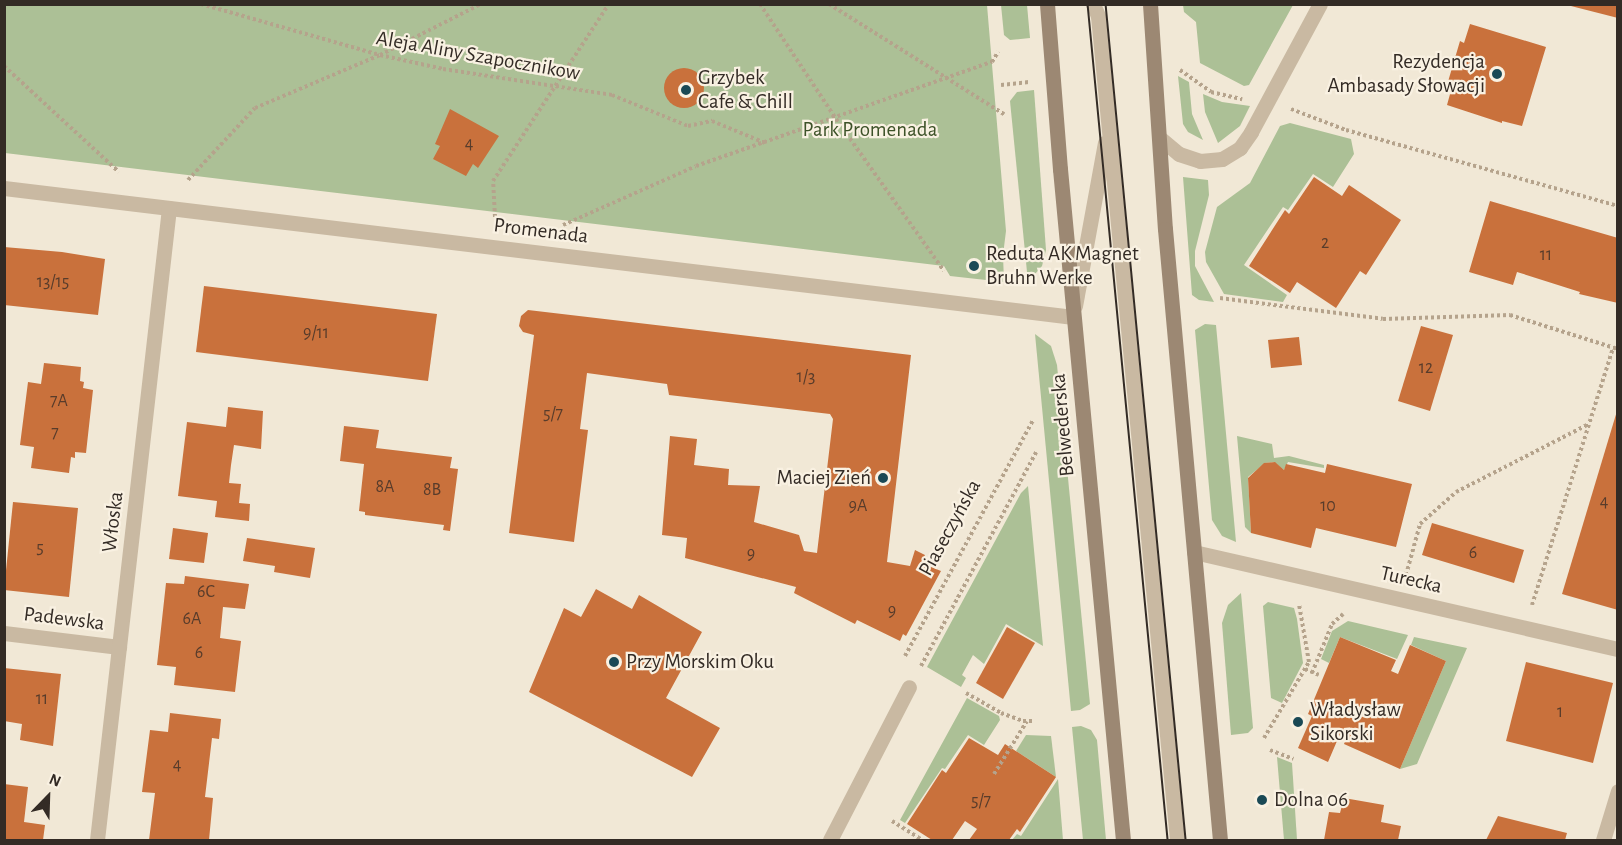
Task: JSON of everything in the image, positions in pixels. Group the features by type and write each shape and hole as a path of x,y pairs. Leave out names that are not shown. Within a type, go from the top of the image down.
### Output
{"main road":[{"name":"Belwederska","path":"1047,4 1073,317 1123,840"},
{"path":"1150,4 1161,139 1165,229 1220,840"}],"street":[{"path":"1161,139 1179,154 1200,161 1213,162 1229,156 1240,148 1265,108 1320,4"},
{"path":"1097,8 1177,840"},
{"path":"1073,317 1108,126"},
{"name":"Promenada","path":"4,188 1073,317"},
{"name":"Włoska","path":"97,840 169,208"},
{"name":"Turecka","path":"1194,552 1617,649"},
{"name":"Padewska","path":"4,633 119,647"},
{"path":"830,840 909,687"},
{"path":"1603,840 1617,791"}],"path":[{"name":"Aleja Aliny Szapocznikow","path":"201,4 380,55 443,69 612,95 688,126 712,121 765,143"},
{"path":"188,180 255,108 380,55 482,4"},
{"path":"495,217 493,180 609,4"},
{"path":"760,4 836,119 944,271"},
{"path":"828,4 1004,114"},
{"path":"563,225 696,166 836,119 992,62 998,52"},
{"path":"4,66 118,172"},
{"path":"1173,69 1182,71 1211,92 1244,99 1265,108"},
{"path":"1001,85 1034,82"},
{"path":"1284,106 1346,130 1617,206"},
{"path":"1220,298 1383,319 1510,315 1615,349 1589,423 1525,628"},
{"name":"Piaseczyńska","path":"905,656 1033,420"},
{"path":"1399,599 1420,524 1456,492 1589,423"},
{"path":"909,687 1036,452"},
{"path":"1264,738 1309,662 1301,604 1291,602"},
{"path":"1312,673 1332,624 1343,614"},
{"path":"1305,669 1319,675"},
{"path":"966,693 1001,713 1035,722"},
{"path":"994,774 1028,721"},
{"path":"1270,750 1293,759"},
{"path":"892,821 923,840"}],"green space":[{"path":"1183,4 1293,5 1249,85 1244,86 1200,63 1196,22 1184,12"},
{"name":"Park Promenada","path":"5,5 987,5 1006,231 1003,255 1004,282 950,276 944,266 5,153"},
{"path":"1001,5 1027,5 1030,38 1010,40 1004,35"},
{"path":"1178,76 1189,82 1192,114 1203,140 1188,132 1183,124"},
{"path":"1034,90 1046,250 1042,266 1028,282 1010,101 1017,92"},
{"path":"1203,94 1222,102 1250,106 1240,126 1218,143 1205,112"},
{"path":"1290,123 1351,139 1354,154 1333,187 1313,174 1288,210 1283,207 1244,265 1287,295 1283,302 1224,294 1206,262 1205,252 1217,207 1250,183 1280,126"},
{"path":"1183,177 1208,180 1209,195 1195,251 1195,266 1214,302 1199,300 1192,295"},
{"path":"1205,324 1216,325 1236,542 1222,536 1212,520 1195,330"},
{"path":"1035,334 1051,346 1057,365 1090,704 1080,710 1071,711"},
{"path":"1237,436 1272,444 1274,458 1289,456 1324,465 1324,468 1288,462 1284,470 1274,462 1265,463 1248,477 1251,533 1245,527"},
{"path":"1028,486 1043,646 1006,624 984,664 973,655 962,675 966,678 961,687 927,667 1021,493"},
{"path":"1241,593 1253,728 1248,733 1231,735 1222,623 1228,605"},
{"path":"1268,602 1294,608 1297,619 1303,663 1282,703 1271,698 1263,606"},
{"path":"1348,621 1408,635 1397,659 1340,637 1329,663 1321,659 1332,631"},
{"path":"1414,637 1467,648 1417,764 1400,769 1446,661 1411,645"},
{"path":"967,698 999,716 1000,720 984,745 968,735 945,769 942,768 905,823 900,820"},
{"path":"1081,726 1091,730 1097,740 1106,840 1083,840 1072,727"},
{"path":"1026,735 1051,736 1056,777 1016,751"},
{"path":"1277,757 1292,763 1297,840 1284,840"},
{"path":"1058,779 1063,840 1012,840 1017,834 1021,836"}],"building":[{"path":"1618,4 1618,18 1567,5"},
{"path":"1470,24 1546,47 1522,126 1502,121 1502,123 1447,105 1452,87 1447,85 1460,41 1464,43"},
{"path":"684,68 698,74 704,88 698,102 684,108 670,102 664,88 670,74"},
{"path":"450,109 499,136 478,168 473,164 466,176 433,159 440,146 435,144"},
{"path":"1314,177 1342,196 1349,185 1401,220 1366,275 1360,271 1336,308 1297,282 1290,293 1249,266 1285,210 1289,214"},
{"path":"1490,201 1618,238 1618,303 1579,294 1580,292 1517,272 1513,285 1469,272"},
{"path":"4,247 62,252 105,259 98,315 4,305"},
{"path":"204,286 437,314 428,381 196,352"},
{"path":"528,310 911,355 887,562 910,566 915,550 925,555 921,563 941,571 906,636 903,634 900,641 857,620 855,624 794,593 796,587 685,558 687,538 662,535 670,436 697,439 694,465 729,469 728,485 760,486 754,522 799,535 804,551 817,553 833,419 830,414 669,395 667,384 587,373 580,429 588,430 574,542 509,533 534,335 523,332 519,326 521,316"},
{"path":"1421,326 1453,335 1430,411 1398,401"},
{"path":"1299,337 1302,365 1271,368 1268,340"},
{"path":"44,363 81,367 80,381 84,382 83,388 93,390 86,453 75,452 75,458 71,457 69,473 31,468 34,447 20,445 28,382 41,384"},
{"path":"228,407 263,411 261,449 234,445 231,465 229,483 241,484 239,503 250,504 249,521 215,517 217,501 178,496 187,422 226,427"},
{"path":"1618,411 1618,610 1562,594"},
{"path":"344,426 379,430 376,448 452,457 450,468 458,469 450,531 443,530 444,525 365,515 365,512 359,511 364,464 340,461"},
{"path":"1275,462 1284,470 1286,464 1325,473 1327,464 1412,484 1396,547 1316,528 1311,548 1251,533 1248,478 1264,463"},
{"path":"13,502 78,508 69,597 4,590"},
{"path":"1432,523 1524,550 1514,583 1422,555"},
{"path":"173,528 208,533 204,563 169,559"},
{"path":"247,538 315,548 310,578 274,572 275,566 243,561"},
{"path":"185,576 249,584 245,609 223,607 220,638 241,641 235,692 174,685 176,667 157,665 166,583 184,584"},
{"name":"Przy Morskim Oku","path":"596,589 632,609 639,595 702,632 666,698 720,728 692,777 529,692 564,608 581,617"},
{"path":"1007,627 1035,643 1003,699 976,683"},
{"path":"1340,637 1396,660 1391,671 1398,674 1410,645 1446,661 1400,769 1344,744 1347,736 1340,734 1328,762 1298,748 1312,716 1308,714"},
{"path":"1526,662 1613,683 1593,763 1506,741"},
{"path":"4,668 61,674 53,746 20,740 22,724 4,721"},
{"path":"170,713 221,719 219,739 212,738 205,797 213,798 209,840 149,840 155,793 142,792 150,730 168,732"},
{"path":"969,738 998,755 1005,744 1056,777 1020,832 1017,829 1009,840 969,840 977,829 965,821 952,840 932,840 907,824 942,770 946,773"},
{"path":"4,784 28,787 24,822 45,825 43,840 4,840"},
{"path":"1344,798 1384,805 1381,822 1401,826 1398,840 1324,840 1329,812 1340,813"},
{"path":"1498,816 1567,833 1565,840 1486,840"}],"tram line":[{"path":"1088,4 1168,840"},
{"path":"1106,4 1186,840"}],"place":[{"name":"Rezydencja Ambasady Słowacji","path":"1497,74"},
{"name":"Grzybek Cafe & Chill","path":"686,90"},
{"name":"Reduta AK Magnet Bruhn Werke","path":"974,266"},
{"name":"Maciej Zień","path":"883,478"},
{"name":"Przy Morskim Oku","path":"614,662"},
{"name":"Władysław Sikorski","path":"1298,722"},
{"name":"Dolna 06","path":"1262,800"}]}
